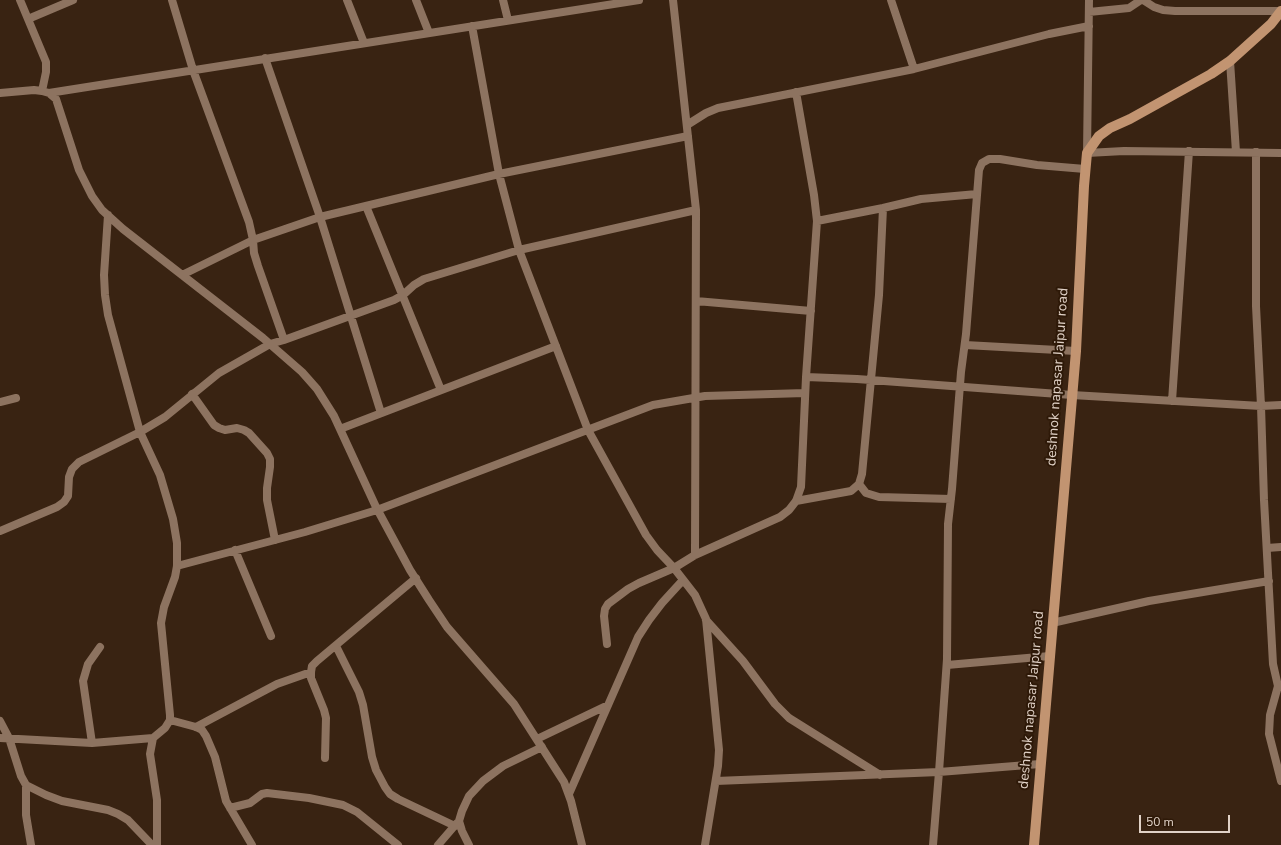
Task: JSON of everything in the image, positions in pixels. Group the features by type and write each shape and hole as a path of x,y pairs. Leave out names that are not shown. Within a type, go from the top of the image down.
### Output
{"main road":[{"path":"1087,153 1099,136 1110,128 1130,119 1198,81 1230,61 1271,24 1281,11"},
{"name":"deshnok napasar Jaipur road","path":"1034,845 1076,351 1087,153"}],"street":[{"path":"20,0 46,62 45,92"},
{"path":"28,19 72,0"},
{"path":"172,0 193,70 248,222 253,240 254,253 284,340"},
{"path":"347,0 364,43"},
{"path":"416,0 429,33"},
{"path":"504,0 508,20"},
{"path":"0,93 45,92 429,33 508,20 586,4 639,0"},
{"path":"673,0 696,210 695,555"},
{"path":"891,0 914,69"},
{"path":"1089,0 1087,153 1124,151 1281,153"},
{"path":"1089,12 1129,8 1142,0 1154,7 1174,11 1281,11"},
{"path":"472,26 499,174 519,250 588,430 646,535 695,595 706,620 719,750 716,781 705,845"},
{"path":"687,125 706,113 718,108 914,69 1049,34 1089,26"},
{"path":"265,58 320,217 381,413"},
{"path":"1230,61 1236,152"},
{"path":"45,92 56,99 79,170 95,200 108,215 122,229 270,344 302,372 317,390 334,416 377,510 416,578 447,627 514,704 564,782 582,845"},
{"path":"607,644 604,616 605,609 608,604 639,583 674,568 695,555 780,517 789,510 796,501 801,487 805,393 817,221 814,195 796,92"},
{"path":"182,275 253,240 320,217 499,174 688,136"},
{"path":"1172,401 1189,151"},
{"path":"1256,152 1256,306 1273,664 1280,687 1270,715 1269,734 1281,781"},
{"path":"933,845 947,665 948,524 965,344 979,170 982,163 989,159 1000,159 1086,170"},
{"path":"817,221 921,199 977,194"},
{"path":"366,206 441,390"},
{"path":"796,501 851,490 859,484 862,474 879,295 883,208"},
{"path":"0,531 58,507 68,496 69,476 72,469 79,462 140,432 165,417 219,373 270,344 394,300 403,295 414,285 424,280 519,250 696,210"},
{"path":"0,738 92,743 153,738 165,728 170,720 161,623 164,607 178,566 177,542 173,519 160,475 140,432 108,315 104,275 108,215"},
{"path":"696,301 811,311"},
{"path":"965,344 1076,351"},
{"path":"340,429 556,346"},
{"path":"806,377 1172,401 1261,406 1281,405"},
{"path":"178,566 275,540 377,510 653,406 695,397 717,395 805,393"},
{"path":"192,394 214,425 225,430 237,428 244,430 249,433 267,453 270,459 270,466 266,500 275,540"},
{"path":"0,402 16,398"},
{"path":"859,484 866,493 871,496 950,499"},
{"path":"1267,548 1281,547"},
{"path":"235,550 271,636"},
{"path":"325,758 326,718 311,678 310,672 312,666 416,578"},
{"path":"568,794 638,637 662,603 684,580"},
{"path":"1052,623 1149,600 1269,581"},
{"path":"706,620 743,661 775,704 789,718 880,774"},
{"path":"336,646 363,705 372,757 376,770 385,787 390,794 398,799 457,824 469,845"},
{"path":"92,743 83,681 88,664 100,647"},
{"path":"947,665 1050,656"},
{"path":"196,727 277,684 310,672"},
{"path":"537,739 608,705"},
{"path":"170,720 196,727 202,730 206,736 214,757 223,792 230,808 252,845"},
{"path":"0,721 9,738 26,785 26,815 31,845"},
{"path":"153,738 150,754 157,800 157,845"},
{"path":"438,845 457,824 469,796 482,781 503,766 542,747"},
{"path":"716,781 939,772 1040,764"},
{"path":"26,785 62,801 108,810 118,814 128,820 152,845"},
{"path":"230,808 250,803 262,794 267,793 309,798 343,805 357,812 398,845"}]}
